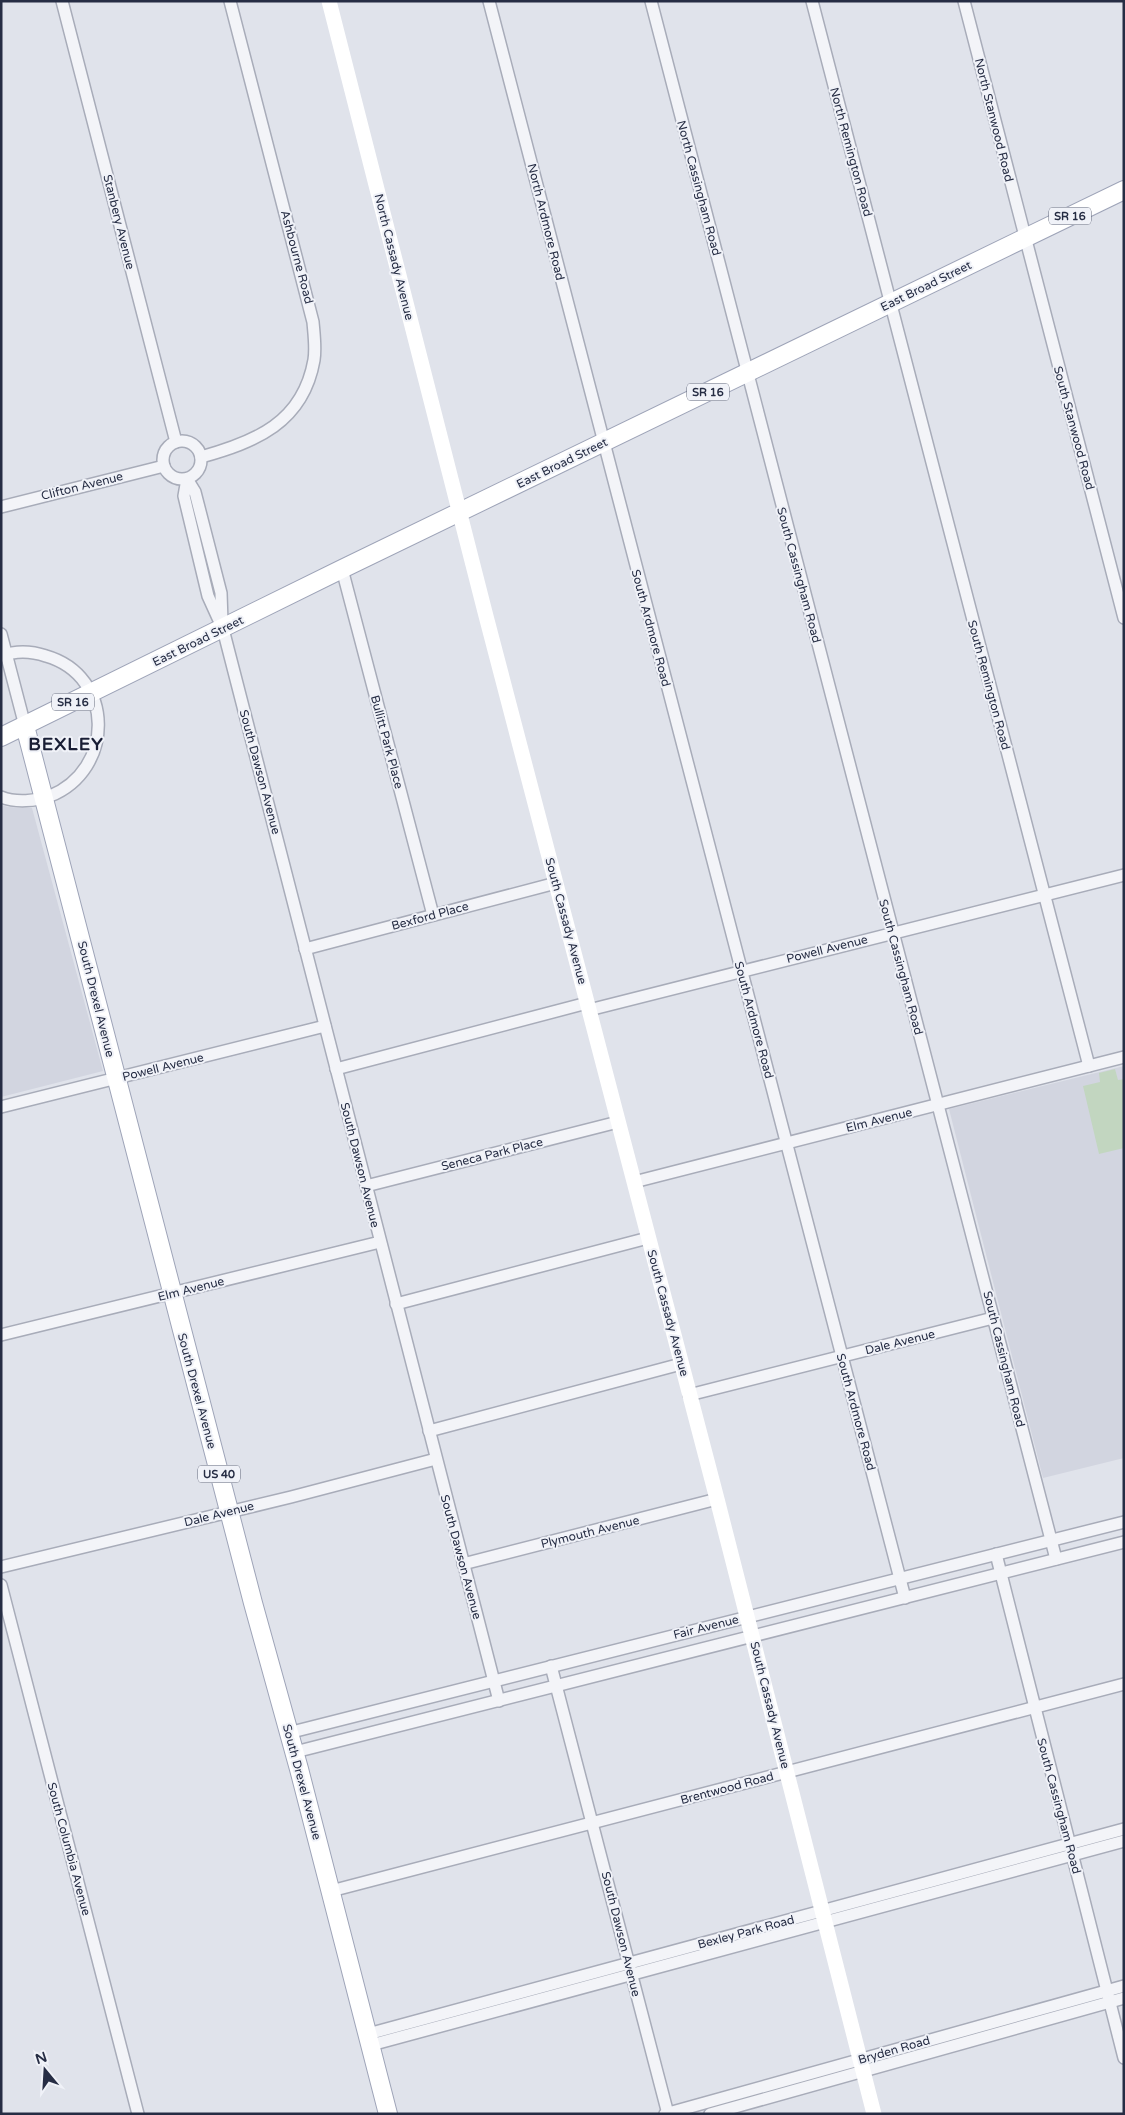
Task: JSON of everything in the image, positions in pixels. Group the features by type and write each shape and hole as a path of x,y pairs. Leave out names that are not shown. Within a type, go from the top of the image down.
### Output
{"main road":[{"name":"East Broad Street","path":"1,737 459,512 1124,190"},
{"name":"South Drexel Avenue","path":"25,726 229,1511 295,1752 388,2114"}],"street":[{"name":"Stanbery Avenue","path":"62,1 176,442"},
{"name":"Ashbourne Road","path":"201,457 247,443 278,424 292,410 303,393 314,360 313,322 230,1"},
{"name":"North Cassady Avenue","path":"329,1 459,512"},
{"name":"North Ardmore Road","path":"489,1 603,443"},
{"name":"North Cassingham Road","path":"651,1 746,374"},
{"name":"North Remington Road","path":"812,1 890,304"},
{"name":"North Stanwood Road","path":"964,1 1024,238"},
{"name":"South Stanwood Road","path":"1024,238 1124,618"},
{"name":"South Remington Road","path":"890,304 1089,1066"},
{"name":"South Cassingham Road","path":"746,374 1056,1560"},
{"path":"176,442 189,442 195,446 201,457 198,470 187,479 176,479 171,476 164,466 164,454 170,445 176,442"},
{"name":"South Ardmore Road","path":"603,443 905,1598"},
{"name":"Clifton Avenue","path":"1,506 164,466"},
{"path":"187,479 195,492 221,593 222,629"},
{"name":"South Cassady Avenue","path":"459,512 748,1617 874,2114"},
{"name":"Bullitt Park Place","path":"342,569 432,915"},
{"name":"South Dawson Avenue","path":"222,629 499,1701"},
{"path":"1,634 4,655 25,726"},
{"path":"1,797 18,800 44,798 71,784 89,765 98,737 99,723 91,693 84,681 76,673 55,659 34,652 4,655"},
{"name":"Powell Avenue","path":"336,1069 588,1006 741,971 1124,875"},
{"name":"Bexford Place","path":"305,948 556,883"},
{"name":"Powell Avenue","path":"1,1107 325,1026"},
{"name":"Elm Avenue","path":"634,1182 1124,1057"},
{"name":"Seneca Park Place","path":"366,1186 618,1122"},
{"path":"396,1304 648,1238"},
{"name":"Elm Avenue","path":"1,1336 380,1242"},
{"name":"Dale Avenue","path":"689,1395 993,1318"},
{"path":"428,1431 681,1364"},
{"name":"Dale Avenue","path":"1,1568 436,1459"},
{"name":"Plymouth Avenue","path":"463,1564 717,1499"},
{"name":"Fair Avenue","path":"288,1732 1124,1522"},
{"name":"Fair Avenue","path":"295,1752 1124,1542"},
{"name":"South Cassingham Road","path":"996,1554 1124,2058"},
{"name":"South Columbia Avenue","path":"1,1585 138,2114"},
{"name":"South Dawson Avenue","path":"551,1666 593,1823 666,2114"},
{"name":"Brentwood Road","path":"331,1891 1124,1684"},
{"name":"Bexley Park Road","path":"1071,1850 1124,1829"},
{"name":"Bexley Park Road","path":"369,2040 1071,1850 1124,1841"},
{"name":"Bryden Road","path":"710,2114 862,2065 1124,1986"},
{"name":"Bryden Road","path":"666,2114 1124,1998"}],"shaded area":[{"path":"1,805 32,808 103,1071 1,1097"},
{"path":"1124,1066 1124,1458 1043,1478 949,1109"}],"green space":[{"path":"1115,1069 1118,1080 1124,1079 1124,1148 1099,1154 1083,1086 1100,1082 1099,1073"}],"district":[{"name":"BEXLEY","path":"66,744"}]}
